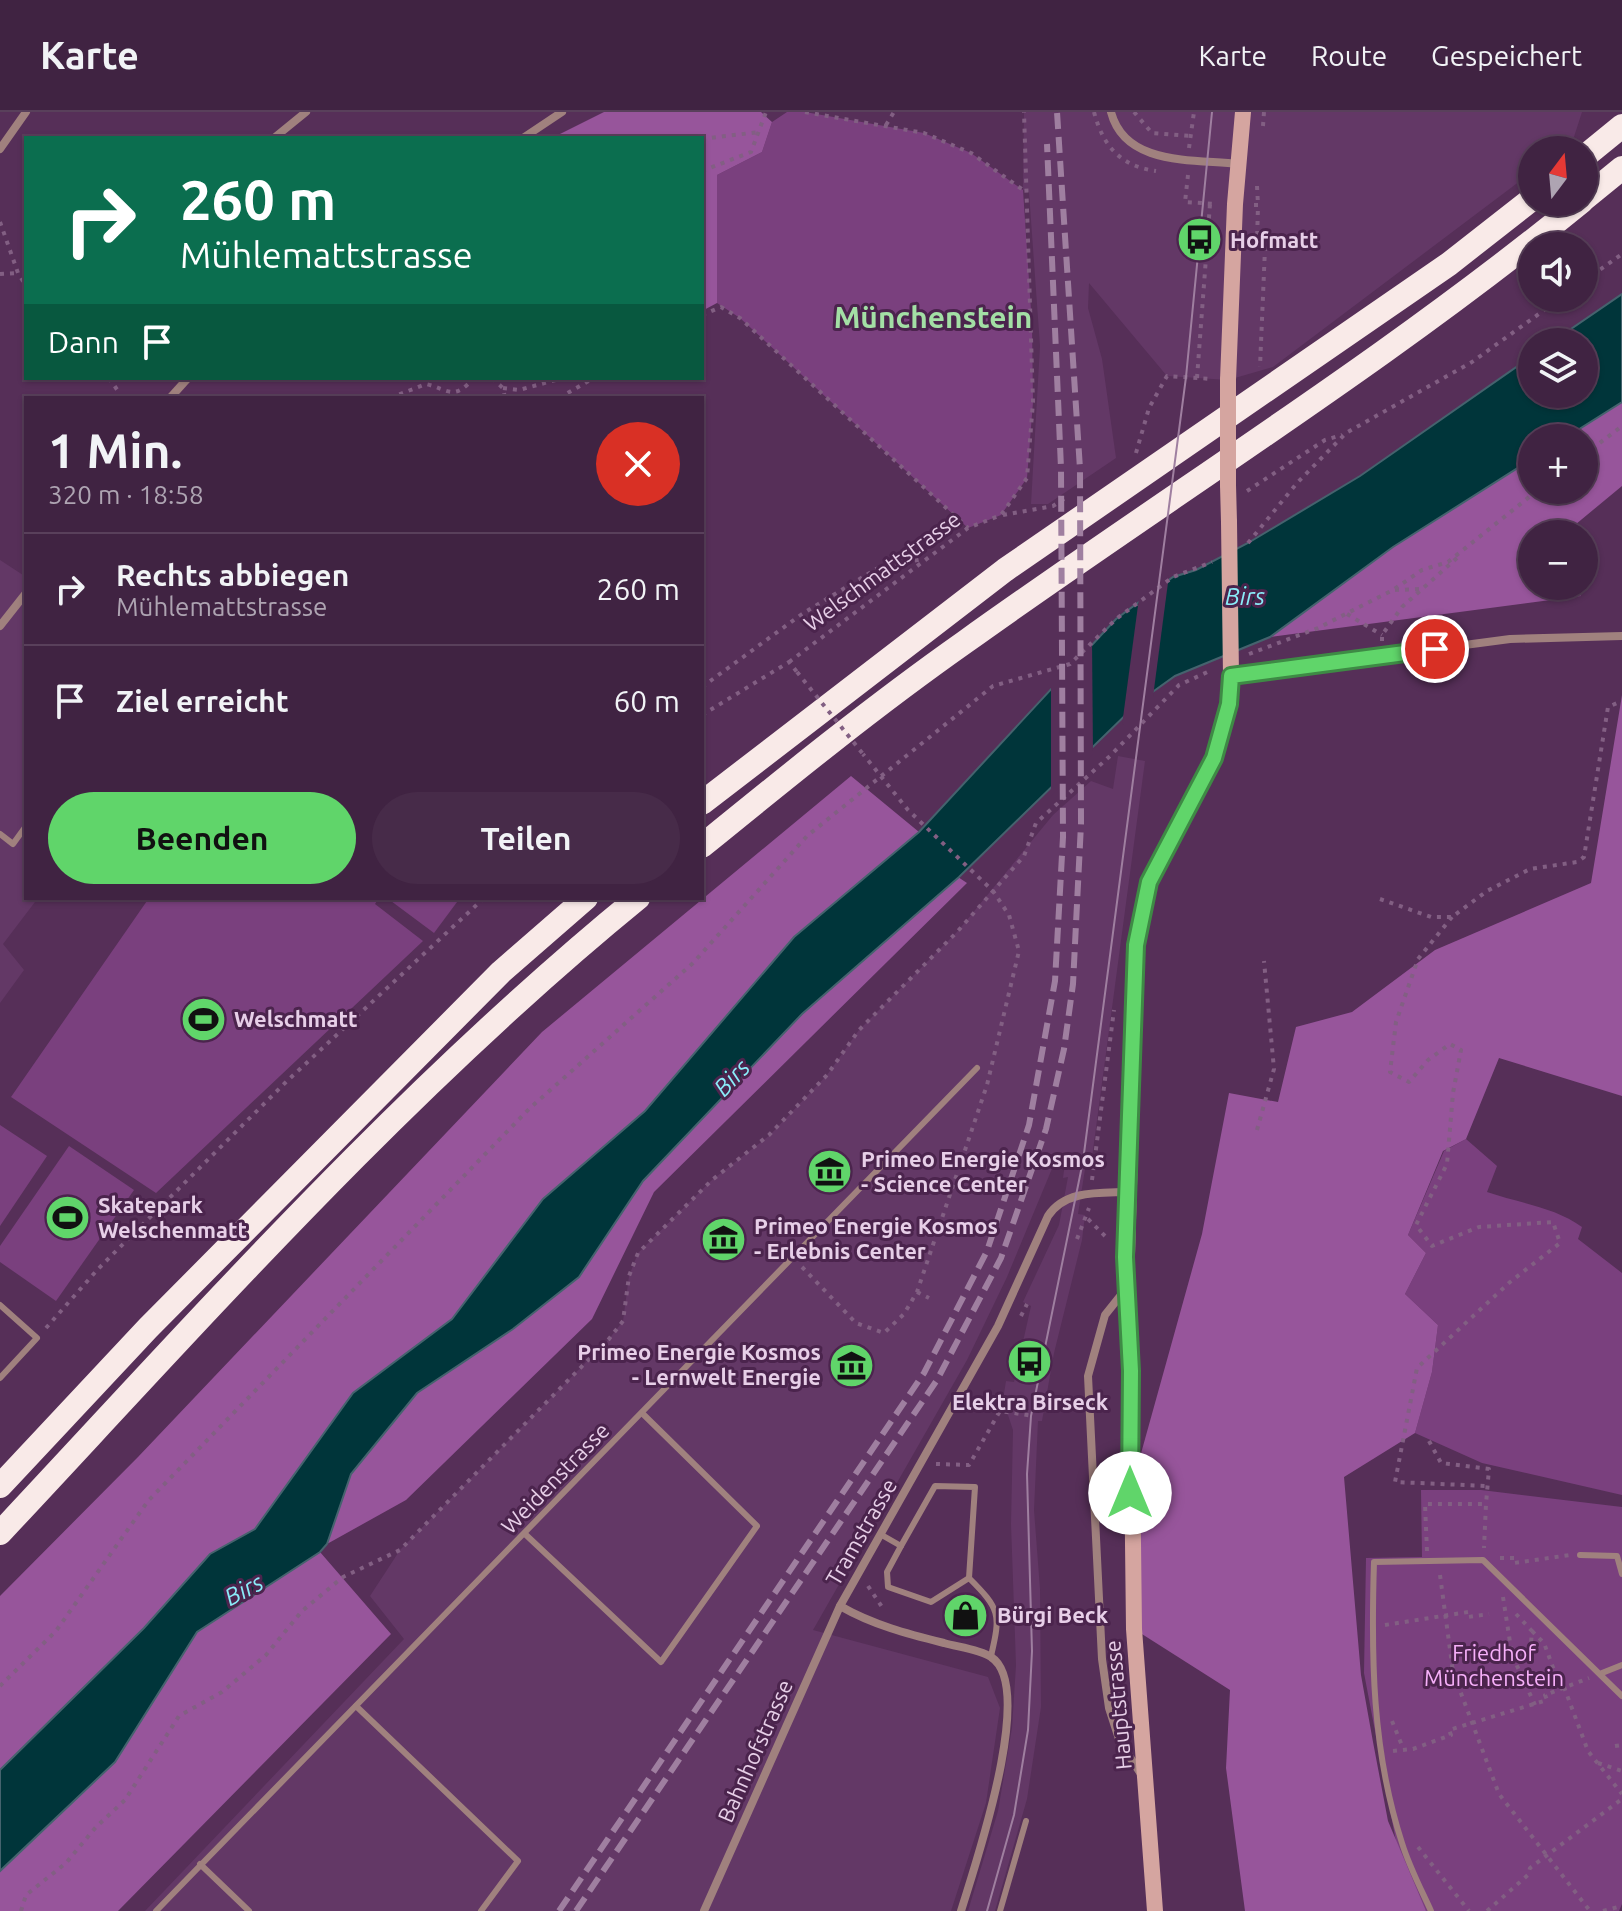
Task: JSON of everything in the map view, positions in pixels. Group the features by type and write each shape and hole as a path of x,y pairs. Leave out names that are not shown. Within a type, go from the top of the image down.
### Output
{"highway":[{"path":"1598,146 1622,126"},
{"path":"1598,188 1622,168"},
{"path":"704,801 1005,570 1449,264 1518,210"},
{"path":"704,844 867,712 1370,363 1496,271 1564,216"},
{"path":"0,1486 148,1328 501,972 584,900"},
{"path":"0,1533 365,1145 542,976 636,900"}],"main road":[{"name":"Hauptstrasse","path":"1155,1911 1134,1629 1131,1371 1126,1289 1126,1192 1136,945 1149,882 1162,851 1214,758 1229,704 1226,671 1228,380 1235,204 1243,112"}],"street":[{"path":"0,149 26,112"},
{"path":"276,136 306,112"},
{"path":"526,136 562,112"},
{"path":"1111,112 1124,139 1138,149 1163,156 1238,164"},
{"path":"172,396 186,380"},
{"path":"0,626 24,596"},
{"path":"1226,671 1510,639 1622,636"},
{"name":"Tramstrasse","path":"991,1656 888,1629 840,1606 998,1326 1053,1209 1066,1200 1091,1193 1126,1192"},
{"name":"Hauptstrasse","path":"1126,1289 1105,1315 1088,1376 1104,1672 1109,1708 1120,1742 1146,1782"},
{"name":"Bahnhofstrasse","path":"704,1911 840,1606"},
{"path":"961,1911 995,1799 1005,1727 1006,1677 991,1656"}],"lane":[{"path":"0,834 13,844 24,829"},
{"name":"Weidenstrasse","path":"156,1911 794,1260 977,1068"},
{"path":"0,1305 37,1338 0,1378"},
{"path":"525,1534 661,1662 757,1526 643,1414"},
{"path":"969,1578 931,1602 888,1587 887,1572 935,1486 975,1487 969,1578 991,1601 999,1617 991,1656"},
{"path":"880,1534 901,1546"},
{"path":"1580,1555 1617,1556 1622,1574"},
{"path":"1431,1911 1397,1825 1380,1756 1374,1706 1374,1562 1483,1560 1602,1673 1622,1696"},
{"path":"1602,1673 1622,1665"},
{"path":"356,1706 518,1861 481,1911"},
{"path":"1000,1911 1026,1821"},
{"path":"200,1864 249,1911"}],"path":[{"path":"704,170 751,152 766,112"},
{"path":"805,112 924,133 971,153 1023,190"},
{"path":"886,125 894,112"},
{"path":"1001,515 1027,478 1033,402 1023,190 1024,112"},
{"path":"1134,112 1152,133 1191,136"},
{"path":"704,139 759,132"},
{"path":"1185,202 1235,204"},
{"path":"1197,378 1210,204"},
{"path":"0,222 24,283"},
{"path":"1262,365 1265,248"},
{"path":"1598,271 1622,254"},
{"path":"0,274 18,273"},
{"path":"704,314 721,307 740,318 968,528"},
{"path":"1228,503 1325,440 1346,433 1472,362 1542,312"},
{"path":"1124,461 1136,453 1149,408 1167,376 1228,380"},
{"path":"395,396 426,384 445,396 461,391 472,380"},
{"path":"494,380 503,388 519,390 556,380"},
{"path":"562,396 590,380"},
{"path":"503,388 505,396"},
{"path":"1598,444 1622,426"},
{"path":"1235,550 1248,543 1297,483 1346,433"},
{"name":"Welschmattstrasse","path":"704,714 789,662 968,528 1001,515 1053,506 1077,491"},
{"path":"1248,654 1347,614 1393,590 1422,570 1448,562 1520,504"},
{"path":"1383,655 1382,635 1402,607 1495,523"},
{"path":"0,1686 56,1631 84,1586 159,1490 529,1109 693,963 807,836 993,686 1070,664 1116,619 1173,577 1222,557"},
{"path":"704,686 802,614 876,569 924,559"},
{"path":"1393,590 1423,589"},
{"path":"1347,614 1382,635"},
{"path":"789,662 908,810 993,891 1009,915 1019,951 987,1085 917,1292 904,1314 884,1333 856,1323 794,1260"},
{"path":"21,1911 26,1895 66,1863 96,1827 125,1800 179,1716 233,1683 266,1655 302,1611 343,1577 400,1550 609,1339 623,1321 629,1276 638,1253 712,1180 769,1135 827,1075 859,1030 1024,856 1036,823 1110,756 1179,685 1226,671"},
{"path":"1487,1486 1395,1482 1417,1368 1510,1282 1560,1243 1553,1222 1479,1227 1432,1246 1416,1225 1447,1164 1453,1093 1461,1050 1450,1044 1428,1060 1409,1082 1390,1072 1396,1022 1418,959 1452,917 1487,891 1530,869 1577,862 1584,857 1608,707 1622,701"},
{"path":"1380,899 1431,917 1452,917"},
{"path":"37,1338 98,1269 286,1082 482,900"},
{"path":"1257,1130 1274,1069 1264,961"},
{"path":"1077,1239 1088,1219 1114,1001"},
{"path":"1088,1219 1113,1247"},
{"path":"917,1292 929,1298"},
{"path":"936,1464 969,1465 1000,1411 1034,1416"},
{"path":"1429,1441 1441,1463 1489,1469 1483,1560"},
{"path":"1426,1548 1425,1504 1486,1504"},
{"path":"1503,1558 1514,1558 1514,1563 1562,1556"},
{"path":"1438,1560 1453,1672 1499,1794 1590,1911"},
{"path":"1499,1575 1512,1655 1535,1705"},
{"path":"1487,1911 1547,1855 1622,1796 1588,1751 1544,1643 1503,1600"},
{"path":"1386,1625 1419,1623 1418,1619 1444,1615 1489,1614"},
{"path":"1530,1655 1532,1631"},
{"path":"1403,1748 1421,1747 1472,1722 1535,1705 1547,1700 1545,1695 1584,1680"},
{"path":"1615,1746 1622,1745"},
{"path":"1598,1763 1622,1771"},
{"path":"1397,1825 1469,1911"},
{"path":"1603,1911 1622,1906"}],"shaded area":[{"path":"604,112 761,112 772,122 762,152 717,175 717,303 704,310 704,136 556,136"},
{"path":"1024,112 1582,112 1574,136 1518,136 1518,183 1273,367 1228,380 1167,376 1089,283 1088,308 1102,359 1116,458 1048,504 1031,504 1040,346 1029,192 1023,190"},
{"path":"1622,402 1622,486 1581,520 1518,520 1518,600 1551,600 1270,637 1393,547 1518,468 1518,504 1598,504 1598,424 1587,424"},
{"path":"0,560 24,576 24,900 36,900 3,944 24,970 0,1003"},
{"path":"1622,695 1622,1096 1499,1058 1466,1139 1443,1151 1408,1235 1426,1253 1405,1294 1438,1325 1432,1372 1415,1433 1344,1477 1361,1675 1373,1742 1388,1821 1426,1911 1245,1911 1226,1768 1230,1690 1134,1629 1130,1493 1202,1234 1229,1093 1278,1102 1296,1027 1352,1012 1435,950 1591,883"},
{"path":"1118,756 1145,761 1091,1165 1085,1169 1078,1214 1085,1215 1082,1240 1054,1353 1042,1421 1038,1421 1034,1510 1040,1589 1041,1707 1027,1799 995,1911 968,1911 998,1811 1012,1728 1016,1665 1011,1524 1013,1430 1003,1400 1006,1381 1014,1382 1031,1306 1023,1302 1059,1225 1068,1177 1063,1178 1065,1163 1056,1159 1007,1277 967,1360 813,1630 988,1677 1000,1708 986,1803 951,1911 145,1911 404,1639 370,1596 400,1550 609,1339 623,1321 629,1276 638,1253 712,1180 770,1135 827,1075 859,1030 957,932 1053,815 1091,781 1113,789"},
{"path":"851,776 919,832 794,937 645,1111 543,1199 452,1319 353,1393 255,1529 210,1554 144,1628 0,1770 0,1596 138,1457 542,1032"},
{"path":"958,877 967,883 654,1192 592,1319 406,1500 327,1544 351,1474 417,1393 513,1329 579,1277 643,1181 799,1016"},
{"path":"320,1552 391,1634 118,1911 0,1911 0,1871 115,1762 197,1632"}],"green space":[{"path":"787,112 805,112 924,133 971,153 1023,190 1032,326 1033,402 1027,478 1001,515 968,528 740,318 717,303 717,175 762,152 772,122"},
{"name":"Welschmatt","path":"148,900 378,900 375,904 423,941 156,1193 11,1097"},
{"path":"392,900 459,900 434,933"},
{"path":"0,1125 47,1156 0,1226"},
{"path":"1466,1139 1497,1166 1487,1192 1549,1210 1571,1220 1582,1227 1578,1239 1622,1273 1622,1495 1482,1463 1415,1433 1432,1372 1438,1325 1405,1294 1426,1253 1408,1235 1444,1151"},
{"name":"Skatepark Welschenmatt","path":"69,1146 134,1190 56,1301 0,1262 0,1246"},
{"name":"Friedhof Münchenstein","path":"1421,1490 1481,1490 1622,1507 1622,1904 1619,1911 1426,1911 1402,1873 1364,1673 1366,1558 1422,1557"}],"water":[{"name":"Birs","path":"1622,294 1622,402 1587,424 1518,424 1518,468 1393,547 1270,637 1175,676 1140,701 959,877 802,1014 643,1181 579,1277 513,1329 417,1393 351,1474 327,1544 320,1552 197,1632 115,1762 0,1871 0,1770 144,1628 210,1554 255,1529 353,1393 452,1319 543,1199 645,1111 794,937 919,832 1116,619 1173,577 1196,570 1248,543 1360,476 1518,366 1518,408 1598,408 1598,328 1572,328"}],"pier":[{"path":"1169,575 1153,697 1122,725 1139,598"},
{"path":"1092,640 1093,754 1051,796 1051,680"}],"tram line":[{"path":"987,1911 1014,1815 1028,1730 1032,1651 1027,1474 1031,1416 1083,1161 1186,377 1212,112"}],"railway":[{"path":"576,1911 937,1380 1001,1258 1046,1129 1064,1049 1073,984 1081,824 1080,469 1057,112"},
{"path":"559,1911 924,1373 987,1251 1029,1125 1055,981 1063,837 1061,468 1047,144"}],"place":[{"name":"Hofmatt","path":"1199,240"},
{"name":"Welschmatt","path":"203,1019"},
{"name":"Primeo Energie Kosmos - Science Center","path":"830,1172"},
{"name":"Skatepark Welschenmatt","path":"67,1218"},
{"name":"Primeo Energie Kosmos - Erlebnis Center","path":"723,1239"},
{"name":"Elektra Birseck","path":"1030,1361"},
{"name":"Primeo Energie Kosmos - Lernwelt Energie","path":"852,1365"},
{"name":"Bürgi Beck","path":"966,1615"}],"district":[{"name":"Münchenstein","path":"933,318"}],"route":[{"path":"1130,1493 1131,1371 1125,1257 1126,1192 1136,945 1149,882 1177,822 1214,758 1229,704 1231,676 1435,649"}]}
